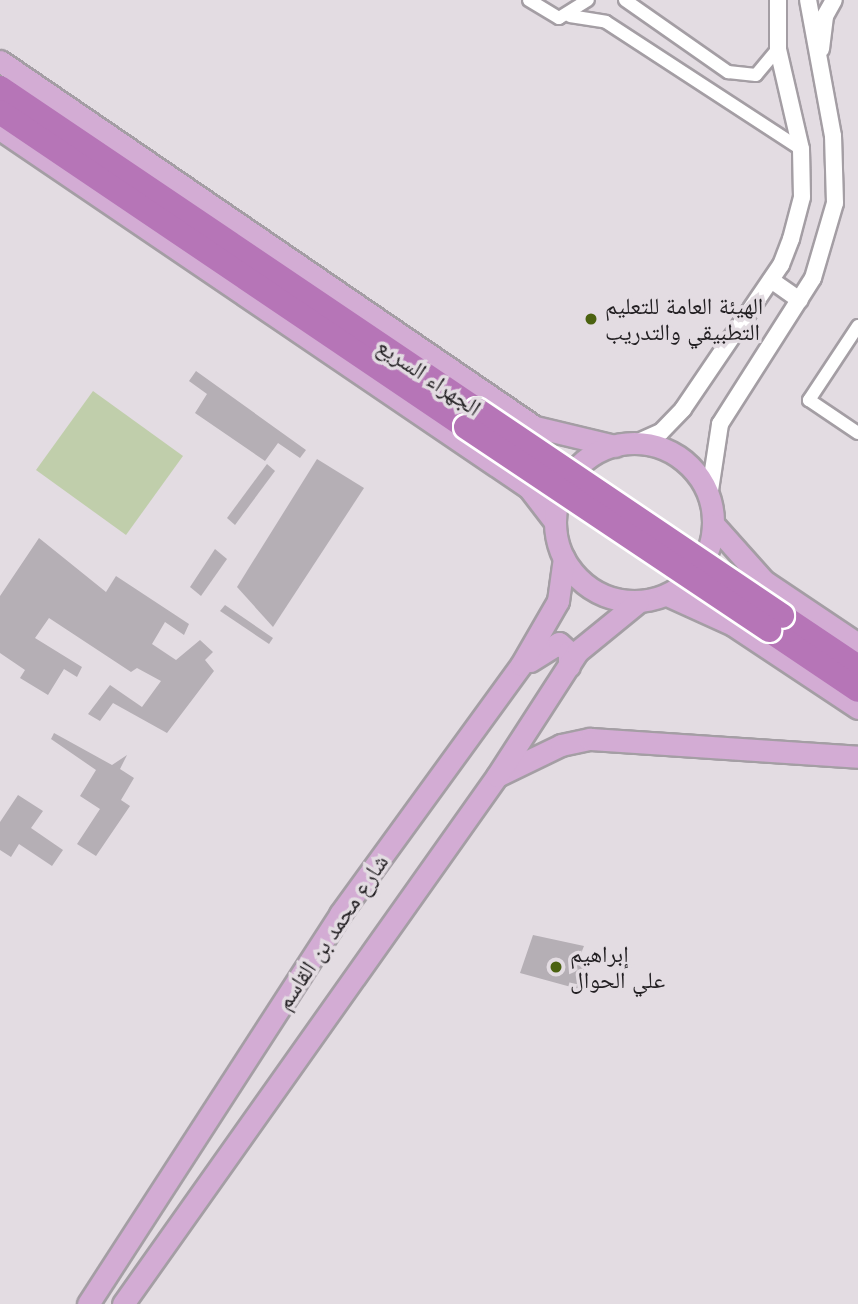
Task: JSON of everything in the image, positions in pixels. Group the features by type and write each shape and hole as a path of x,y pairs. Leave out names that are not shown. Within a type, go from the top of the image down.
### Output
{"highway":[{"name":"الجهراء السريع","path":"0,88 858,667"},
{"name":"الجهراء السريع","path":"0,112 858,691"}],"main road":[{"name":"الجهراء السريع","path":"0,61 535,426 625,444"},
{"name":"الجهراء السريع","path":"0,129 529,488 555,522"},
{"path":"625,444 675,455 709,497 713,525 700,566 667,594 638,601 595,591 564,558 555,522 568,480 588,458 625,444"},
{"path":"713,525 764,581 858,644"},
{"name":"شارع محمد بن القاسم","path":"88,1304 340,914 521,665 558,601 564,558"},
{"path":"667,594 733,625 858,708"},
{"name":"شارع محمد بن القاسم","path":"124,1304 497,776 589,637 638,601"},
{"path":"521,665 554,642 567,648 569,666"},
{"path":"497,776 554,747 590,738 858,757"}],"street":[{"path":"529,0 549,16 570,16 606,22 801,149"},
{"path":"570,16 588,0"},
{"path":"625,0 728,72 756,75 778,49"},
{"path":"625,444 673,422 771,280 802,197 801,149 778,49 778,0"},
{"path":"808,0 827,97"},
{"path":"709,497 720,424 800,300 827,239 835,203 820,36 834,0"},
{"path":"771,280 800,300"},
{"path":"858,326 808,400 858,433"}],"green space":[{"path":"93,391 183,456 126,535 36,470"}],"building":[{"path":"196,371 306,450 300,458 278,443 265,461 195,413 207,394 189,381"},
{"path":"317,459 364,488 273,627 237,587"},
{"path":"267,464 275,471 235,525 227,518"},
{"path":"39,538 106,592 116,576 189,624 184,635 165,622 152,644 176,660 200,640 213,652 205,660 214,671 167,733 113,703 100,721 88,714 110,685 142,707 161,681 137,668 131,672 49,618 35,638 82,667 77,677 64,669 48,695 20,678 25,670 0,653 0,596"},
{"path":"215,549 227,559 201,596 190,587"},
{"path":"225,605 273,638 269,644 220,611"},
{"path":"54,733 112,765 127,755 120,769 134,778 121,800 130,806 96,856 77,844 100,809 80,796 96,770 51,739"},
{"path":"18,795 43,811 31,828 63,850 52,866 19,844 11,857 0,850 0,822"},
{"name":"إبراهيم علي الحوال","path":"533,935 584,946 580,956 592,962 582,990 520,973"}],"place":[{"name":"الهيئة العامة للتعليم التطبيقي والتدريب","path":"591,319"},
{"name":"إبراهيم علي الحوال","path":"556,967"}]}
